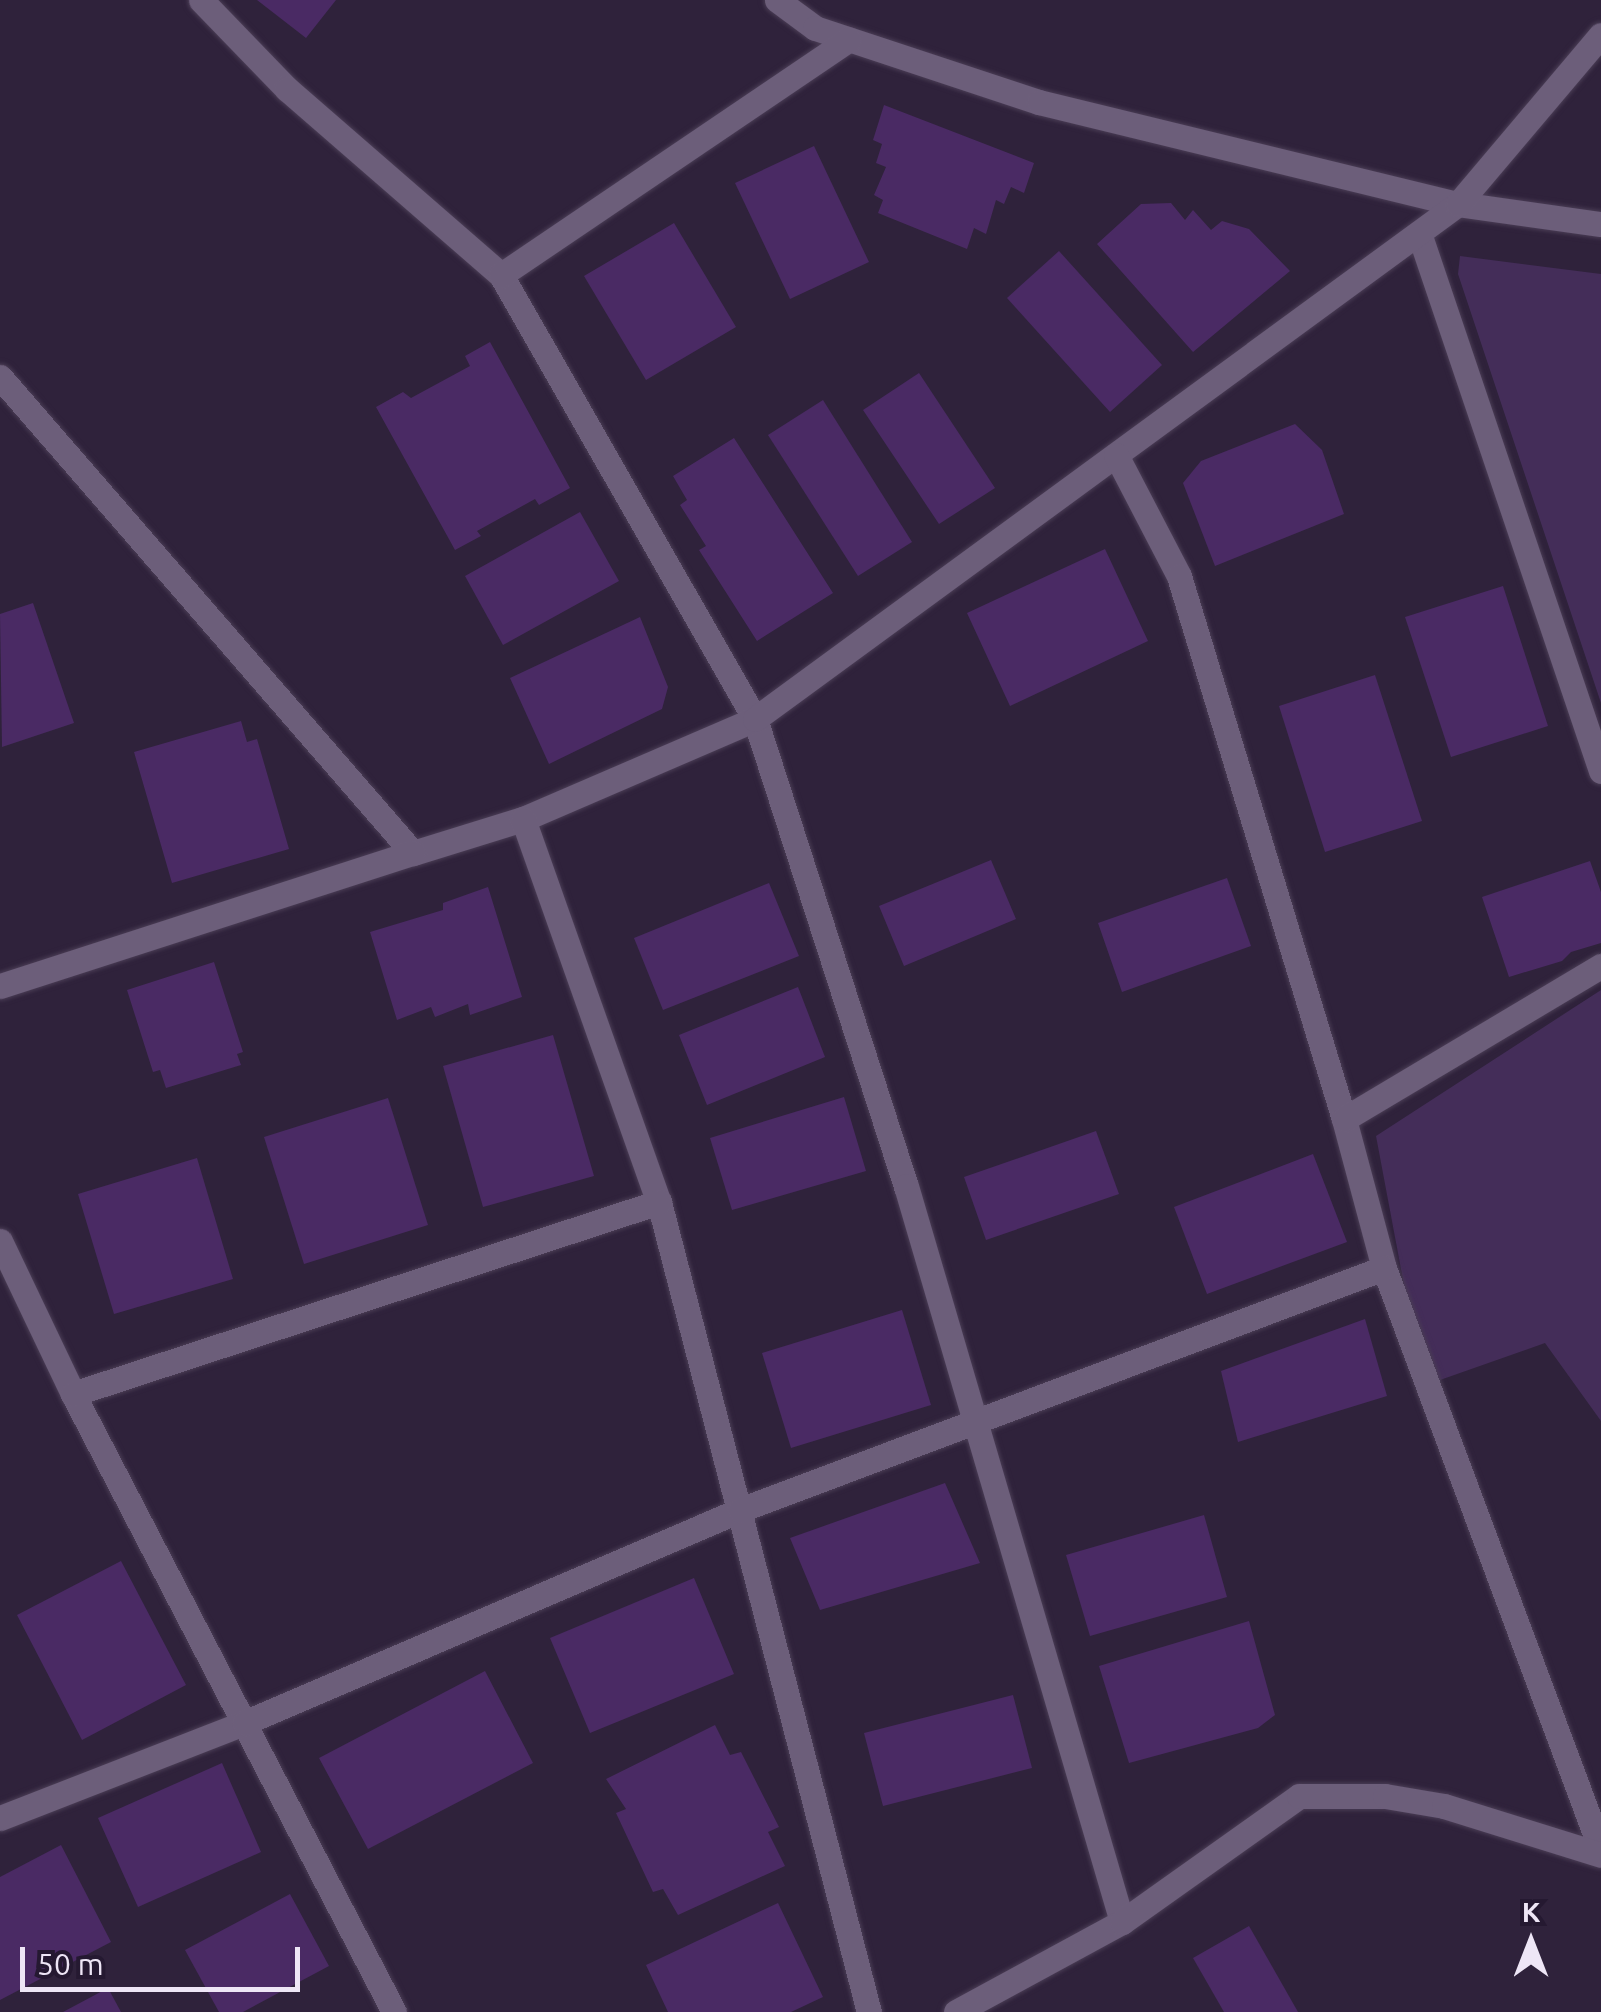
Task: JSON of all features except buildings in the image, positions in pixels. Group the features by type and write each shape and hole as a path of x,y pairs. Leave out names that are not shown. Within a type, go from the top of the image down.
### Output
{"street":[{"path":"202,0 287,89 502,275 756,720 906,1186 1122,1922"},
{"path":"776,0 815,28 1039,102 1458,204 1601,224"},
{"path":"0,986 522,819 756,720 1458,204 1601,34"},
{"path":"502,275 849,39"},
{"path":"1419,233 1601,771"},
{"path":"0,378 413,853"},
{"path":"1116,455 1178,576 1344,1120 1384,1268 1601,1853"},
{"path":"522,819 659,1202 869,2012"},
{"path":"1344,1120 1601,966"},
{"path":"73,1394 659,1202"},
{"path":"0,1241 73,1394 394,2012"},
{"path":"0,1818 244,1724 740,1510 1384,1268"},
{"path":"956,2012 1122,1922 1299,1796 1385,1796 1444,1806 1601,1853"}],"shaded area":[{"path":"1460,256 1601,274 1601,703 1458,274"},
{"path":"1601,990 1601,1421 1545,1343 1423,1386 1376,1136"}]}
